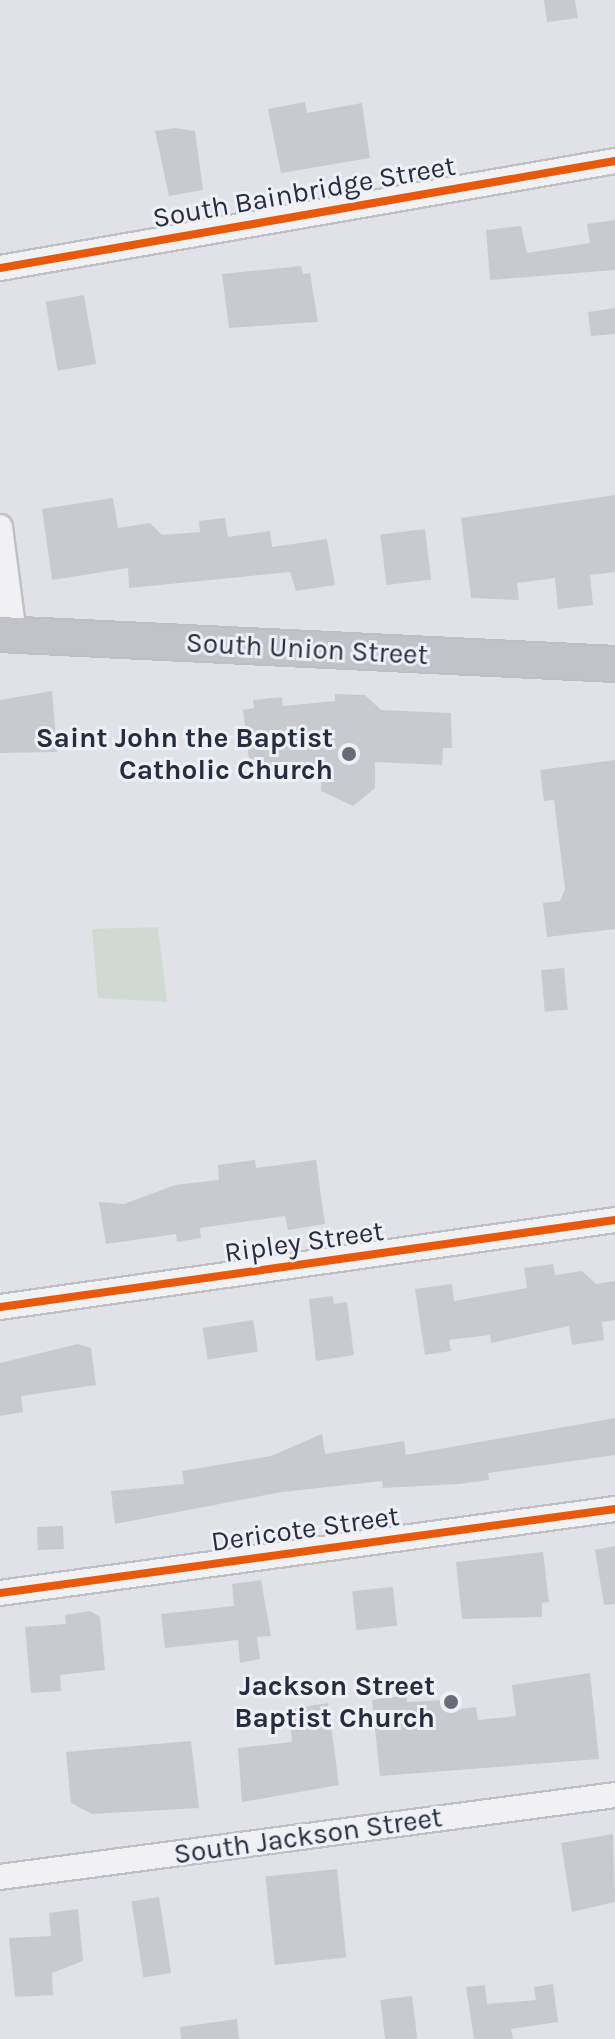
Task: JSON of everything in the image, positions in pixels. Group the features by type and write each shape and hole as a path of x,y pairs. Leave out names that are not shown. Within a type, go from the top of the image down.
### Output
{"main road":[{"name":"South Union Street","path":"7,635 615,664"}],"street":[{"name":"South Bainbridge Street","path":"0,268 615,161"},
{"path":"0,527 7,635"},
{"name":"Ripley Street","path":"0,1307 615,1220"},
{"name":"Dericote Street","path":"0,1593 615,1509"},
{"name":"South Jackson Street","path":"0,1877 615,1795"}],"shaded area":[{"path":"158,927 167,1002 98,998 92,929"}],"building":[{"path":"544,0 575,0 578,18 547,22"},
{"path":"305,102 307,113 362,103 370,158 281,173 268,109"},
{"path":"175,128 195,131 203,190 169,196 155,131"},
{"path":"615,220 615,270 490,280 486,230 521,226 527,253 590,243 587,224"},
{"path":"301,266 303,274 310,273 318,322 229,328 222,274"},
{"path":"84,295 96,364 58,371 46,302"},
{"path":"615,308 615,334 591,336 588,312"},
{"path":"615,495 615,572 590,575 593,605 558,609 555,578 517,583 519,600 471,598 461,518"},
{"path":"113,498 118,528 150,523 162,535 200,532 199,521 225,518 228,537 270,531 272,547 327,539 335,585 296,591 290,572 129,588 128,568 52,580 42,509"},
{"path":"425,529 431,580 387,585 380,534"},
{"path":"52,691 57,752 0,753 0,700"},
{"path":"335,694 365,695 381,710 451,713 452,748 443,748 442,765 375,762 375,788 353,806 321,791 322,766 264,773 263,758 249,760 243,710 254,708 253,700 282,697 283,706 335,701"},
{"path":"615,760 615,929 547,937 543,903 560,901 565,889 554,800 544,801 540,770"},
{"path":"564,968 568,1010 545,1012 541,970"},
{"path":"255,1160 256,1168 316,1160 325,1224 288,1230 285,1216 200,1228 201,1238 177,1242 176,1234 106,1244 99,1202 124,1204 175,1185 219,1180 218,1165"},
{"path":"553,1264 555,1275 582,1271 596,1284 615,1281 615,1320 602,1322 604,1340 572,1345 569,1326 491,1343 490,1335 449,1340 451,1351 425,1355 415,1289 452,1284 454,1301 527,1288 524,1268"},
{"path":"333,1296 334,1304 347,1302 354,1355 316,1361 309,1299"},
{"path":"253,1320 258,1352 208,1360 203,1328"},
{"path":"78,1344 91,1348 96,1385 21,1396 23,1412 0,1416 0,1363"},
{"path":"615,1418 615,1455 488,1473 489,1480 459,1484 383,1488 382,1481 282,1492 115,1524 111,1491 184,1484 182,1471 271,1456 322,1434 325,1454 404,1441 406,1455"},
{"path":"63,1526 64,1549 38,1550 37,1527"},
{"path":"615,1546 615,1604 604,1605 595,1550"},
{"path":"543,1552 549,1602 542,1603 542,1617 462,1619 456,1562"},
{"path":"261,1580 271,1636 257,1637 260,1659 240,1663 238,1640 165,1648 161,1614 234,1606 232,1584"},
{"path":"393,1587 397,1626 356,1630 352,1591"},
{"path":"90,1611 100,1617 105,1670 60,1675 61,1691 31,1693 25,1627 66,1624 65,1615"},
{"path":"590,1673 599,1759 380,1776 372,1700 407,1695 407,1702 447,1700 448,1711 476,1707 478,1720 516,1716 512,1685"},
{"path":"328,1703 339,1785 242,1802 238,1748 292,1742 289,1709"},
{"path":"191,1741 199,1808 92,1814 71,1803 66,1752"},
{"path":"613,1834 615,1902 572,1912 561,1843"},
{"path":"337,1869 346,1958 275,1965 265,1877"},
{"path":"159,1897 171,1973 143,1977 131,1901"},
{"path":"78,1909 83,1961 52,1973 53,1995 15,1997 9,1938 51,1936 49,1913"},
{"path":"553,1984 558,2022 511,2029 513,2039 474,2039 466,1987 485,1985 487,2004 536,2000 534,1987"},
{"path":"412,1996 417,2039 385,2039 380,2000"},
{"path":"237,2019 239,2039 181,2039 180,2027"}],"cycle path":[{"path":"0,268 615,161"},
{"path":"0,1307 615,1220"},
{"path":"0,1593 615,1509"}],"place":[{"name":"Saint John the Baptist Catholic Church","path":"349,754"},
{"name":"Jackson Street Baptist Church","path":"451,1702"}]}
